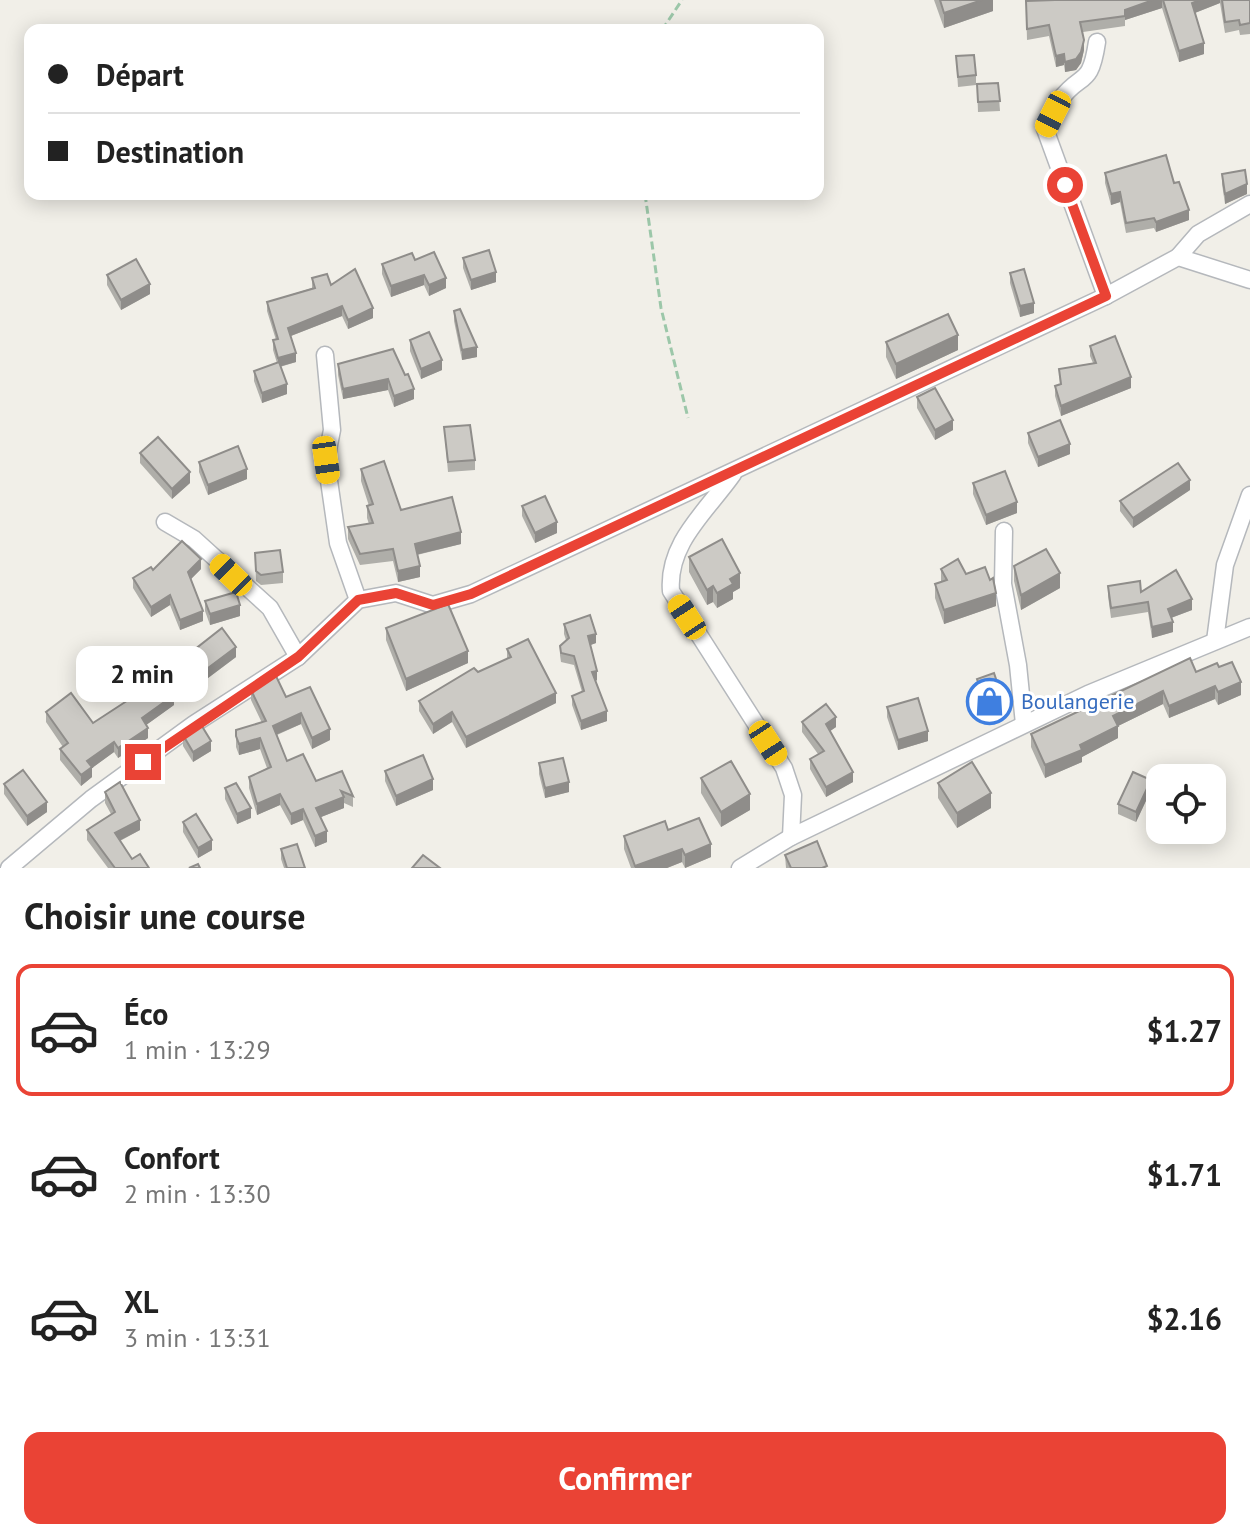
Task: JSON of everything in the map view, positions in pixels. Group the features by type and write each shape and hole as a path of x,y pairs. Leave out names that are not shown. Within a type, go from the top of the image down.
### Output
{"street":[{"path":"1097,42 1093,67 1085,79 1061,98 1045,129 1106,296"},
{"path":"9,868 91,799 194,724 298,657 358,600 396,593 433,605 471,594 1106,296 1178,257 1198,234 1250,204"},
{"path":"1178,257 1250,280"},
{"path":"325,355 332,430 326,460 338,543 358,600"},
{"path":"735,471 707,510 685,533 669,571 671,591 784,768 793,795 791,837"},
{"path":"1215,641 1225,565 1250,495"},
{"path":"165,522 194,539 270,608 298,657"},
{"path":"1004,531 1003,584 1018,665 1024,724"},
{"path":"740,868 791,837 1024,724 1250,627"}],"path":[{"path":"666,24 682,0"},
{"path":"646,200 661,308 688,418"}],"building":[{"path":"940,0 982,0 944,13"},
{"path":"1153,0 1125,10 1125,16 1080,22 1084,40 1081,52 1076,59 1065,62 1064,54 1056,56 1049,25 1027,29 1026,1"},
{"path":"1163,0 1200,0 1192,3 1204,43 1179,51"},
{"path":"1222,0 1250,0 1250,23 1240,25 1239,20 1225,22"},
{"path":"974,55 976,75 958,77 956,56"},
{"path":"998,83 1000,101 978,102 977,84"},
{"path":"1166,155 1174,183 1179,182 1189,210 1156,222 1154,218 1126,223 1120,192 1111,194 1105,173"},
{"path":"1245,170 1247,184 1225,194 1222,174"},
{"path":"489,250 496,272 471,280 463,258"},
{"path":"434,252 446,278 429,285 424,275 391,286 382,264 412,253 415,260"},
{"path":"136,259 150,284 121,300 107,275"},
{"path":"355,269 373,308 348,320 342,306 288,328 296,353 278,358 273,340 278,339 267,302 315,288 312,278 327,274 331,285"},
{"path":"1024,269 1034,303 1020,306 1010,273"},
{"path":"460,309 477,347 462,350 454,311"},
{"path":"948,314 958,335 896,364 886,342"},
{"path":"429,332 442,360 421,369 410,340"},
{"path":"1115,336 1131,377 1061,406 1055,386 1061,384 1059,369 1096,363 1090,346"},
{"path":"393,349 414,389 394,396 388,379 343,389 338,364"},
{"path":"279,362 287,384 262,393 254,371"},
{"path":"935,388 953,420 935,430 917,397"},
{"path":"1060,420 1070,444 1038,457 1028,433"},
{"path":"470,425 475,460 448,462 444,427"},
{"path":"158,437 190,472 172,489 140,453"},
{"path":"238,446 247,469 208,485 199,462"},
{"path":"384,461 401,510 452,497 461,532 415,544 420,566 398,571 393,549 360,554 348,527 373,523 367,506 373,504 361,469"},
{"path":"1178,463 1190,480 1133,518 1120,501"},
{"path":"1005,471 1017,502 986,515 973,483"},
{"path":"545,496 557,522 535,533 522,506"},
{"path":"722,539 740,573 730,579 733,584 717,593 713,586 707,590 689,557"},
{"path":"182,541 201,559 188,572 203,611 180,620 170,595 151,607 133,578 151,567 153,570"},
{"path":"1046,549 1060,573 1021,595 1014,566"},
{"path":"280,550 283,572 261,575 256,571 255,553"},
{"path":"958,559 966,574 985,567 990,580 993,578 996,593 944,610 935,584 947,580 941,569"},
{"path":"1176,570 1192,599 1168,609 1173,622 1152,627 1148,602 1111,608 1108,586 1140,581 1141,592"},
{"path":"236,592 240,605 210,614 205,601"},
{"path":"448,604 468,651 406,679 386,628"},
{"path":"590,615 596,634 588,636 597,671 592,672 607,711 581,721 572,696 584,691 574,656 561,653 560,646 569,638 564,624"},
{"path":"222,628 236,647 208,668 194,650"},
{"path":"528,639 556,693 466,737 452,712 433,724 419,701 474,668 478,672 511,657 507,649"},
{"path":"1190,658 1196,672 1217,663 1219,667 1232,662 1241,682 1218,692 1215,686 1169,706 1163,691 1113,716 1118,726 1080,745 1082,750 1045,765 1031,734"},
{"path":"994,673 1002,697 985,703 977,679"},
{"path":"275,674 286,697 310,687 330,729 312,738 301,713 273,726 287,761 303,754 316,781 342,771 353,796 341,791 344,797 316,808 327,831 315,836 303,809 291,814 280,794 257,804 249,777 271,767 260,738 239,744 236,736 236,730 266,721 251,690"},
{"path":"162,678 174,695 142,718 148,728 118,748 114,742 87,761 92,767 81,775 60,749 68,743 46,712 71,693 93,723"},
{"path":"918,698 928,731 898,740 887,707"},
{"path":"826,704 836,717 826,724 853,772 826,787 810,759 824,751 802,722"},
{"path":"200,723 211,741 193,752 183,735"},
{"path":"423,755 433,779 396,796 385,771"},
{"path":"563,758 569,782 545,788 539,763"},
{"path":"731,761 750,794 721,812 701,778"},
{"path":"972,762 991,793 957,813 938,783"},
{"path":"23,770 47,802 27,816 4,784"},
{"path":"1133,772 1146,778 1146,791 1136,812 1118,804"},
{"path":"120,782 140,820 115,833 132,859 140,854 149,868 115,868 87,830 115,812 105,792"},
{"path":"236,783 251,808 237,814 225,788"},
{"path":"196,814 212,840 198,848 183,822"},
{"path":"699,818 711,844 685,855 682,849 635,866 624,836 665,821 668,830"},
{"path":"817,841 827,866 791,868 785,855"},
{"path":"297,844 305,868 287,868 281,849"},
{"path":"423,855 440,868 412,868"}],"place":[{"name":"Boulangerie","path":"990,701"}],"route":[{"path":"143,762 194,724 298,657 358,600 396,593 433,605 471,594 1106,296 1065,185"}]}
